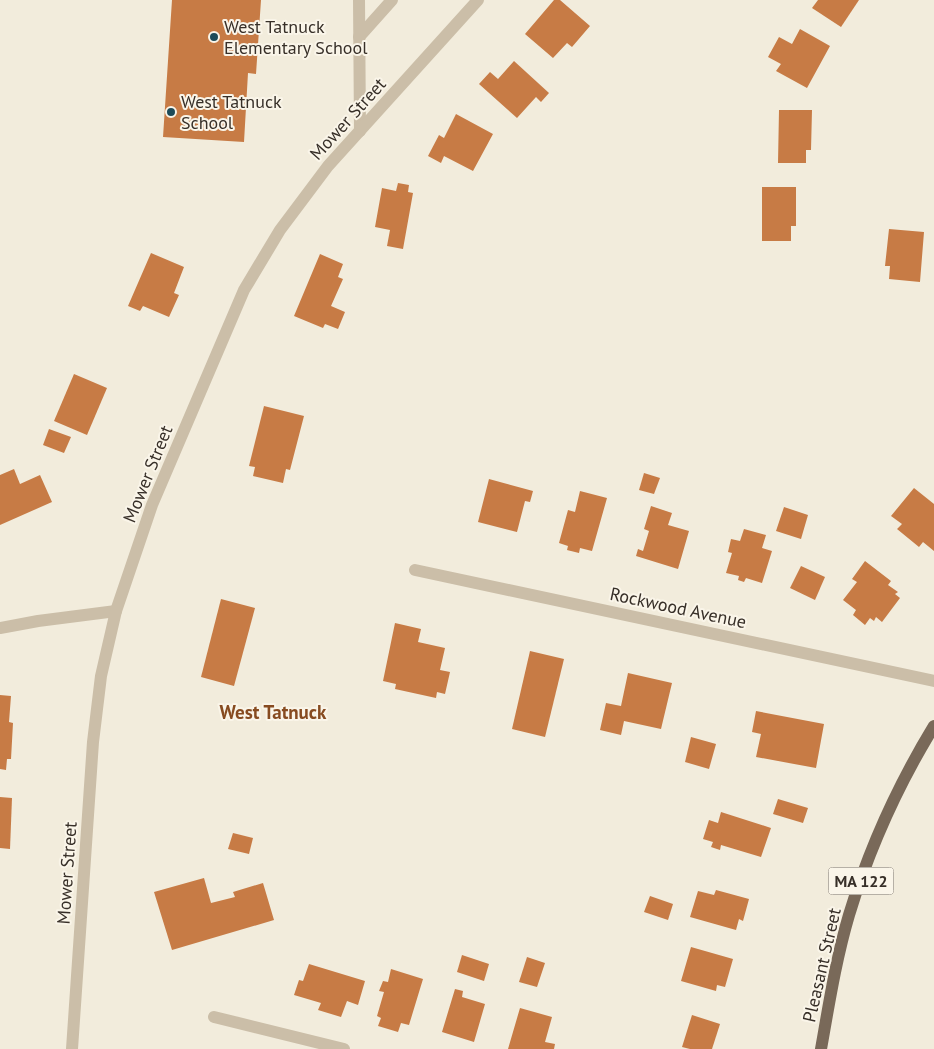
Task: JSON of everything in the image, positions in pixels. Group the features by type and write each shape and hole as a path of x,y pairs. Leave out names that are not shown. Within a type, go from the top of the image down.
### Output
{"main road":[{"name":"Pleasant Street","path":"821,1049 838,958 849,915 866,866 890,806 913,761 934,726"}],"street":[{"path":"359,0 360,131"},
{"path":"359,37 392,0"},
{"name":"Mower Street","path":"72,1049 96,708 102,667 116,611 152,505 244,290 261,260 300,201 328,166 478,0"},
{"name":"Rockwood Avenue","path":"414,570 934,681"},
{"path":"0,628 38,620 116,611"},
{"path":"214,1017 344,1049"}],"building":[{"name":"West Tatnuck Elementary School","path":"172,0 261,0 256,74 248,73 244,142 163,137"},
{"path":"554,0 560,0 590,26 572,47 567,43 553,58 525,34"},
{"path":"818,0 859,0 841,27 812,8"},
{"path":"800,29 830,46 807,88 776,71 781,64 768,57 779,37 792,44"},
{"path":"514,61 549,93 541,102 536,97 517,118 479,84 490,72 498,79"},
{"path":"779,110 812,110 811,150 806,150 806,163 778,163"},
{"path":"456,114 493,134 473,171 444,156 441,163 428,156 439,135 444,138"},
{"path":"398,183 409,185 408,192 413,193 403,249 387,246 390,230 375,227 382,188 396,191"},
{"path":"762,187 796,187 796,226 791,226 791,241 762,241"},
{"path":"889,229 924,232 920,282 889,279 890,266 885,266"},
{"path":"151,253 184,267 174,293 179,295 169,317 143,306 140,311 128,306"},
{"path":"320,254 343,264 338,277 343,279 331,306 345,312 338,329 325,324 323,328 294,316"},
{"path":"74,374 107,388 87,435 54,421"},
{"path":"264,406 304,416 290,470 286,469 283,483 253,476 255,467 249,466"},
{"path":"49,429 71,437 64,453 43,445"},
{"path":"14,469 20,484 40,475 52,502 0,525 0,475"},
{"path":"644,473 660,478 654,494 639,490"},
{"path":"489,479 533,491 530,502 525,501 517,532 478,522"},
{"path":"914,488 934,504 934,551 923,542 919,547 897,529 902,524 891,516"},
{"path":"580,491 607,498 592,551 580,548 579,553 567,550 568,546 559,543 568,510 575,512"},
{"path":"651,506 672,513 668,525 689,531 678,569 636,556 638,549 643,551 649,531 644,529"},
{"path":"784,507 808,515 801,539 776,531"},
{"path":"744,529 766,535 762,548 772,551 762,583 746,578 744,582 738,580 739,576 726,573 732,553 728,552 731,539 740,541"},
{"path":"865,561 891,581 888,585 898,592 895,594 900,598 882,622 876,617 874,621 870,618 865,625 853,615 856,610 843,600 857,582 852,579"},
{"path":"801,566 825,577 815,600 790,588"},
{"path":"221,599 255,608 234,686 201,677"},
{"path":"395,623 421,629 418,642 445,648 440,670 450,672 445,694 437,692 436,698 395,689 396,684 383,681"},
{"path":"530,651 564,659 545,737 512,729"},
{"path":"628,673 672,683 661,729 624,721 621,735 600,730 606,703 621,706"},
{"path":"0,695 11,696 9,722 13,723 11,759 7,759 6,770 0,769"},
{"path":"756,711 824,724 816,768 756,757 761,734 752,732"},
{"path":"691,737 716,744 709,769 685,762"},
{"path":"0,797 12,798 10,849 0,848"},
{"path":"778,799 808,808 803,823 773,814"},
{"path":"721,812 771,828 761,857 721,845 720,850 711,847 713,842 703,839 709,820 718,823"},
{"path":"233,833 253,838 249,854 228,849"},
{"path":"204,878 211,903 235,897 233,892 263,883 274,920 172,950 154,892"},
{"path":"716,890 749,899 743,921 739,919 736,930 690,917 698,891 714,895"},
{"path":"650,896 673,904 668,920 644,912"},
{"path":"691,947 733,959 725,987 717,985 716,991 681,981"},
{"path":"462,955 489,964 484,981 457,972"},
{"path":"527,957 545,963 537,987 519,982"},
{"path":"309,964 365,981 358,1005 347,1001 341,1017 318,1010 321,1003 294,995 299,980 303,981"},
{"path":"391,969 423,979 409,1025 401,1023 398,1032 378,1026 381,1018 377,1016 384,992 379,991 383,981 388,982"},
{"path":"455,989 463,991 462,997 485,1004 474,1042 442,1032"},
{"path":"520,1008 552,1017 545,1042 555,1044 554,1049 508,1049"},
{"path":"692,1015 720,1024 712,1049 682,1047"}],"place":[{"name":"West Tatnuck Elementary School","path":"214,37"},
{"name":"West Tatnuck School","path":"171,112"}],"district":[{"name":"West Tatnuck","path":"273,712"}]}
